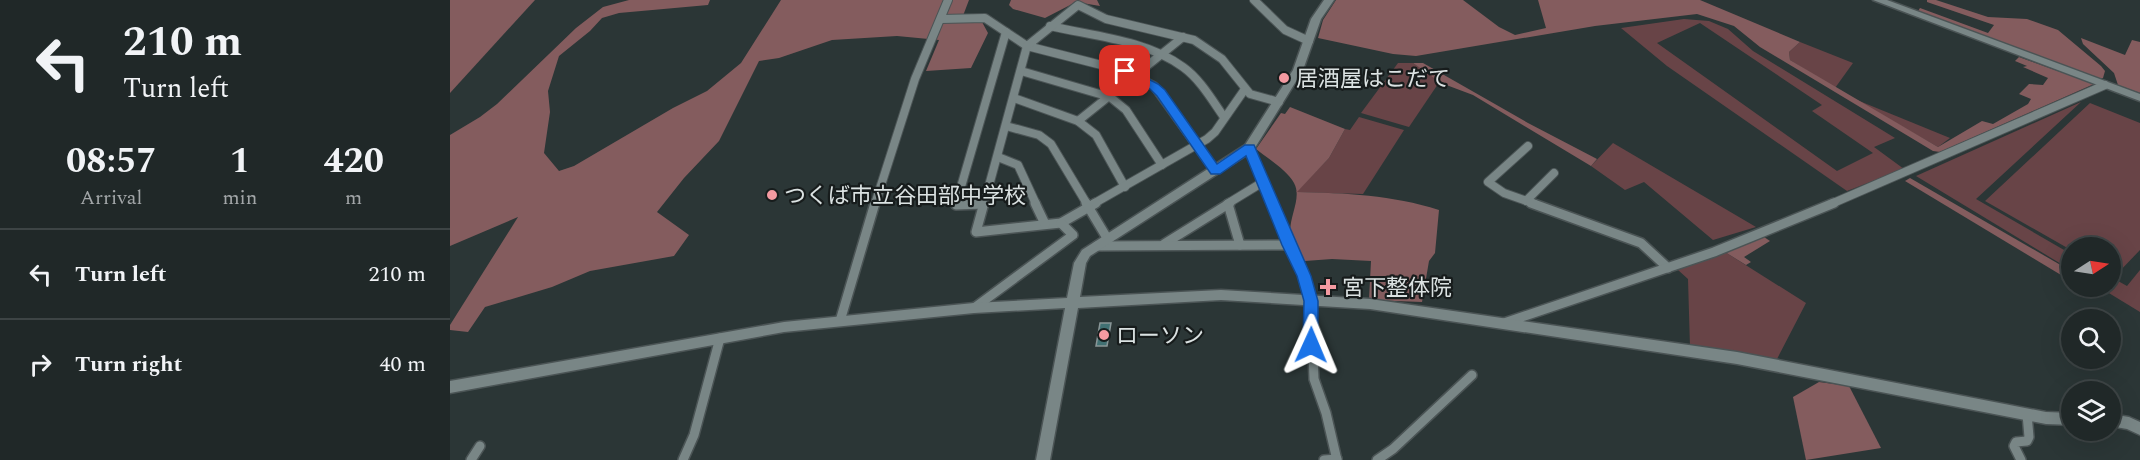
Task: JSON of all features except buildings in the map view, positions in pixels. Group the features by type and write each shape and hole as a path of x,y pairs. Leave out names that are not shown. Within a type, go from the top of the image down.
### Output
{"street":[{"path":"840,321 915,79 948,0"},
{"path":"1254,0 1285,30 1310,41"},
{"path":"1043,460 1080,263 1086,253 1249,148 1298,70 1316,19 1329,0"},
{"path":"1878,0 2140,98"},
{"path":"1245,89 1215,132 1089,209 1062,223 976,232 1027,46 1078,5 1106,19 1183,37 1212,50 1250,94 1279,102"},
{"path":"941,20 985,18 1027,46 1137,76 1161,93 1215,171"},
{"path":"1050,26 1162,55 1188,72 1224,117"},
{"path":"984,204 956,205 1006,32"},
{"path":"1078,120 1137,76 1183,37"},
{"path":"1021,71 1110,97 1126,110 1162,165"},
{"path":"1504,323 1767,232 2105,85"},
{"path":"1014,98 1078,120 1096,135 1125,187"},
{"path":"1006,126 1039,135 1051,144 1107,238"},
{"path":"1528,146 1488,182 1504,193 1646,245 1668,268"},
{"path":"1249,148 1304,276 1311,301 1314,379 1337,459 1324,460"},
{"path":"998,157 1018,165 1045,224"},
{"path":"1526,201 1554,173"},
{"path":"1164,244 1263,182"},
{"path":"1228,204 1240,245"},
{"path":"974,308 1073,235 1062,223"},
{"path":"1095,246 1289,245"},
{"path":"450,387 720,338 840,321 974,308 1221,295 1370,304 1504,323 1737,358 2046,418 2061,419"},
{"path":"683,460 694,435 720,338"},
{"path":"1377,460 1394,449 1472,375"},
{"path":"2021,460 2014,446 2016,442 2027,441 2030,437 2027,414"},
{"path":"2121,422 2140,429"},
{"path":"471,460 480,446"}],"shaded area":[{"path":"450,0 535,0 450,93"},
{"path":"629,0 710,0 708,5 619,13 602,18 559,56 548,91 550,112 544,153 559,171 574,166 673,108 707,91 741,63 781,0 969,0 961,21 982,22 988,33 971,68 926,71 939,40 897,36 832,40 779,58 759,61 719,141 684,178 657,212 689,235 674,256 590,271 552,287 485,307 468,332 450,330 450,325 518,217 450,246 450,135 497,104 576,28 603,7"},
{"path":"1011,0 1097,0 1100,6 1076,2 1045,18 1013,9 1009,5"},
{"path":"1336,0 1463,0 1499,27 1515,35 1546,28 1538,0 1700,0 1800,42 1789,52 1790,60 1938,147 1982,121 1993,124 2028,104 2031,99 2019,94 2029,84 2043,85 2048,78 2023,67 2027,66 2015,61 2019,57 2094,84 1940,152 1933,151 1760,47 1734,26 1697,14 1595,26 1416,56 1393,54 1318,38 1323,20"},
{"path":"1927,0 1936,0 1988,17 2027,19 2058,30 2101,66 2105,71 2103,78 2099,79 1918,11 1920,8 1988,33 1994,25 1927,2"},
{"path":"1684,19 1709,21 1728,29 1753,51 1895,138 1874,147 1904,169 1847,191 1667,66 1621,28","holes":["1700,23 1822,105 1812,111 1873,153 1837,171 1657,43"]},
{"path":"2081,38 2125,55 2132,40 2140,42 2140,93 2118,85 2114,73 2083,44"},
{"path":"1800,42 1853,63 1835,88 1790,60 1789,52"},
{"path":"1398,63 1413,63 1440,81 1409,127 1361,113"},
{"path":"1413,63 1423,63 1528,123 1597,159 1591,166 1473,95 1441,83"},
{"path":"1852,98 1950,138 1938,147"},
{"path":"2081,102 1976,199 2061,248 2061,264 1916,176"},
{"path":"2090,103 2140,123 2140,250 2121,270 2121,237 2061,237 2061,244 1985,201"},
{"path":"1290,107 1345,129 1329,158 1297,192 1291,178 1256,149 1281,113 1285,114"},
{"path":"1359,117 1404,130 1363,194 1296,192 1329,158 1345,129 1350,130"},
{"path":"1613,143 1756,227 1713,240 1644,182 1625,190 1591,166"},
{"path":"1910,178 2061,265 2061,275 1905,181"},
{"path":"1297,192 1386,198 1439,210 1435,253 1429,261 1422,302 1369,300 1371,261 1332,259 1305,261 1296,251 1291,240"},
{"path":"1764,237 1770,241 1744,257 1751,262 1746,265 1725,252"},
{"path":"1725,252 1806,303 1777,359 1690,347 1688,279 1678,270"},
{"path":"2140,270 2140,312 2115,297 2121,297 2121,283 2127,286"},
{"path":"1819,382 1849,386 1881,448 1806,460 1793,397"}],"place":[{"name":"居酒屋はこだて","path":"1284,78"},
{"name":"つくば市立谷田部中学校","path":"772,195"},
{"name":"宮下整体院","path":"1328,287"},
{"name":"ローソン","path":"1104,335"}],"route":[{"path":"1125,71 1154,86 1161,93 1215,171 1249,148 1304,276 1311,301 1311,345"}]}
